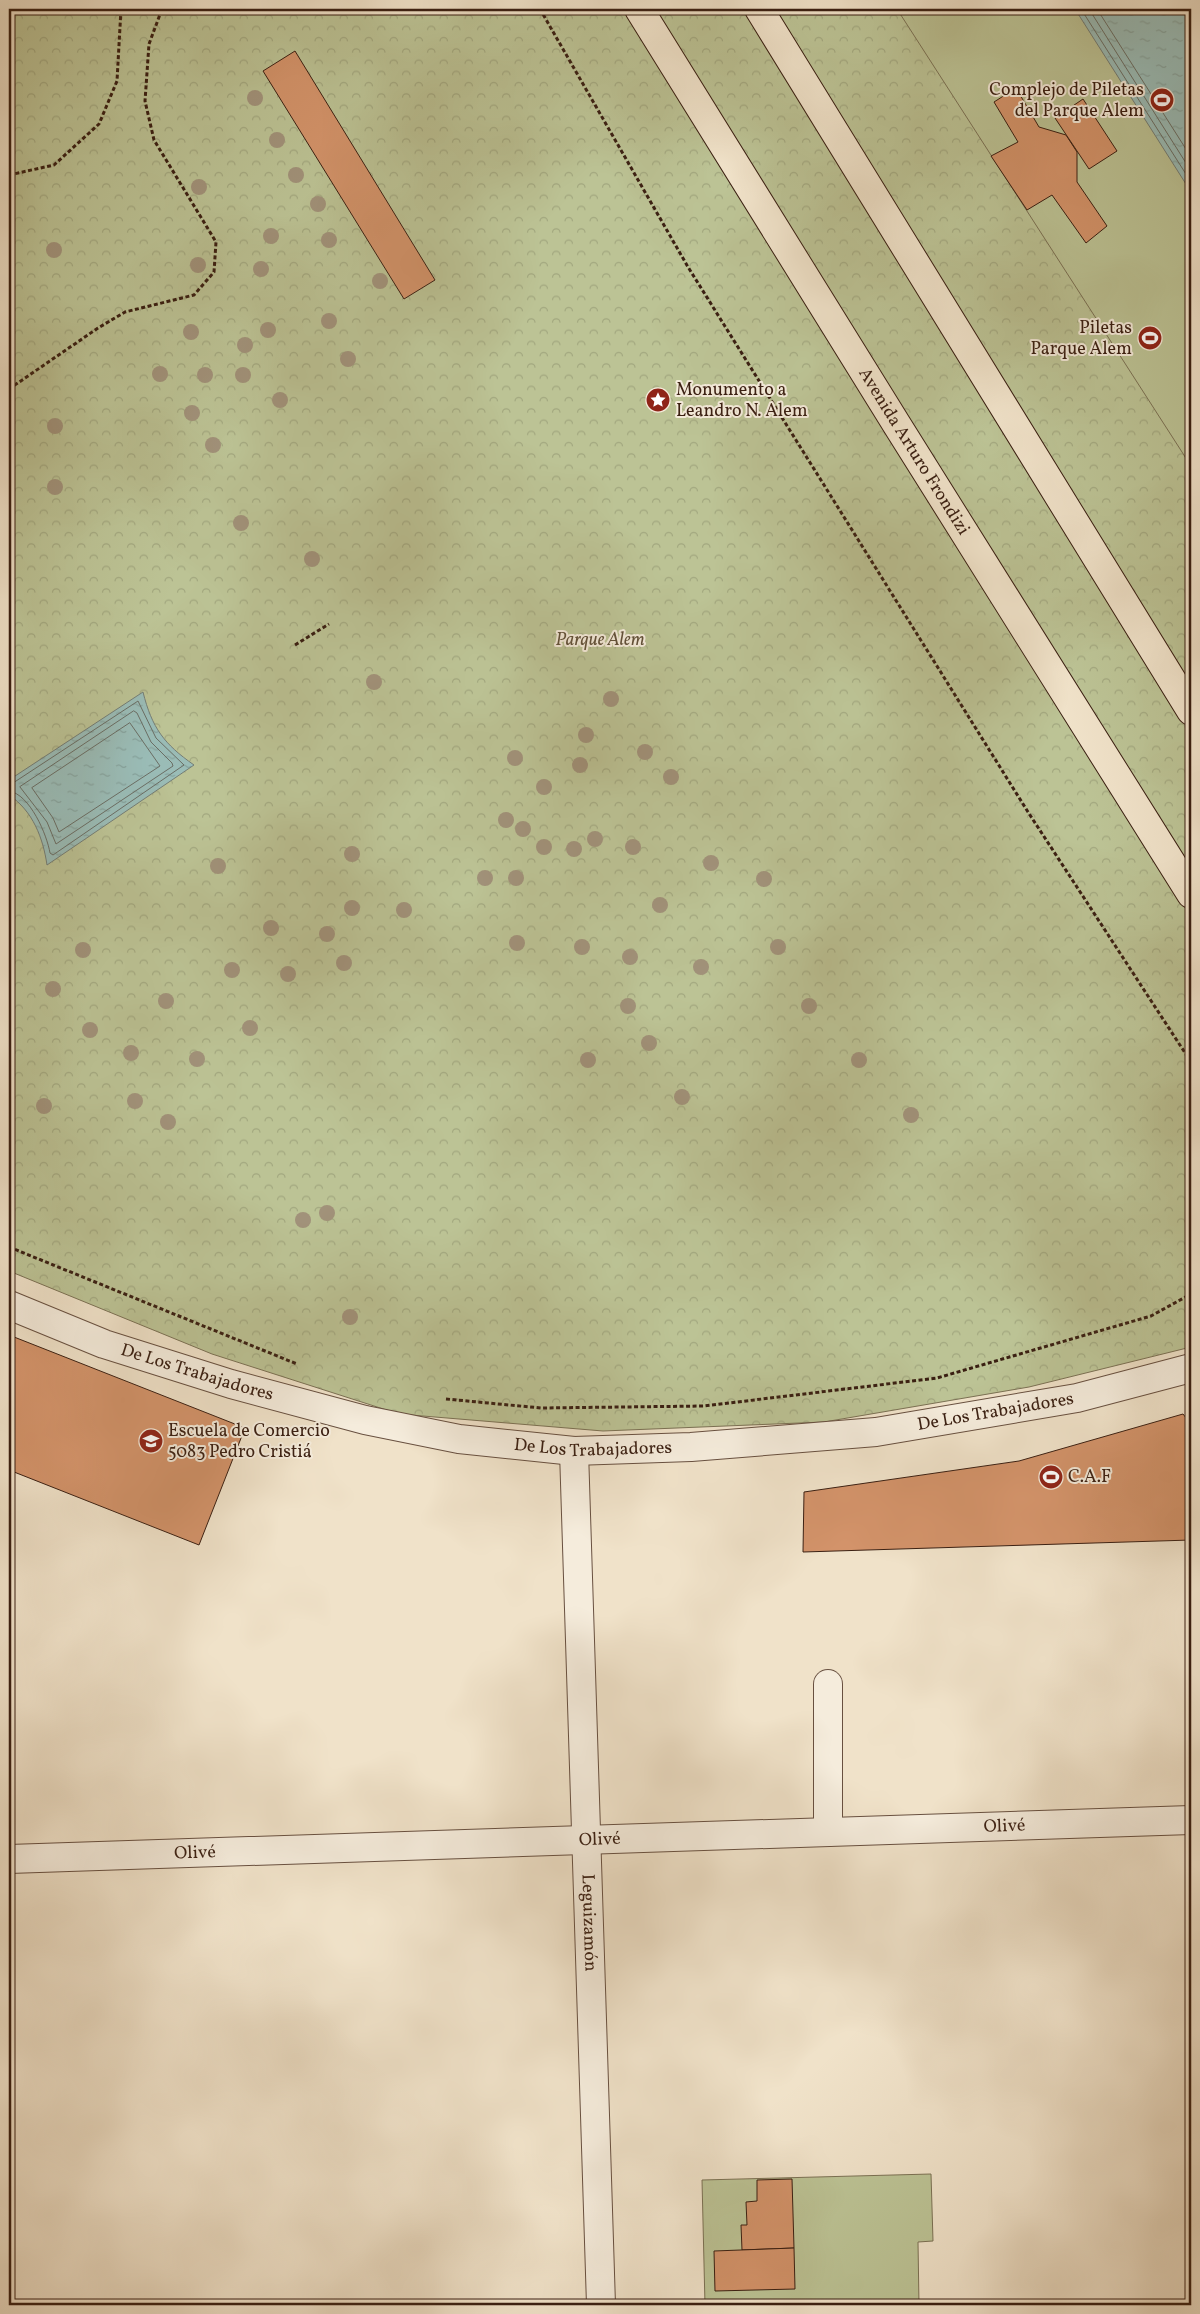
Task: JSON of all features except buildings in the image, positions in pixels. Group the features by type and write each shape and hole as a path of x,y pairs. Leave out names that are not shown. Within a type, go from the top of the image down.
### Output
{"main road":[{"name":"Avenida Arturo Frondizi","path":"639,9 1191,894"},
{"path":"759,9 1191,711"}],"street":[{"name":"De Los Trabajadores","path":"9,1305 104,1344 231,1384 365,1420 459,1439 574,1451 691,1447 876,1432 1077,1398 1191,1368"},
{"name":"Leguizamón","path":"574,1451 602,2305"},
{"path":"828,1684 828,1832"},
{"name":"Olivé","path":"9,1859 1191,1820"}],"path":[{"path":"9,175 54,165 99,124 117,81 121,9"},
{"path":"9,389 98,328 126,312 194,295 214,272 216,242 154,140 145,101 149,44 162,9"},
{"path":"540,9 693,276 1028,812 1191,1062"},
{"path":"294,646 329,624"},
{"path":"9,1247 299,1365"},
{"path":"441,1398 541,1408 704,1406 937,1378 1151,1316 1191,1294"}],"green space":[{"name":"Parque Alem","path":"9,9 1191,9 1191,1347 1029,1387 824,1422 603,1431 399,1414 212,1354 9,1271"},
{"name":"Piletas Parque Alem","path":"897,9 1191,9 1191,466"},
{"path":"931,2174 933,2241 918,2242 919,2305 705,2305 702,2180"}],"water":[{"name":"Complejo de Piletas del Parque Alem","path":"1075,9 1191,9 1191,192"},
{"path":"143,692 151,716 161,734 175,750 194,765 47,865 40,835 31,817 9,795 9,780"}],"place":[{"name":"Complejo de Piletas del Parque Alem","path":"1162,100"},
{"name":"Piletas Parque Alem","path":"1150,338"},
{"name":"Monumento a Leandro N. Alem","path":"658,400"},
{"name":"Escuela de Comercio 5083 Pedro Cristiá","path":"151,1441"},
{"name":"C.A.F","path":"1051,1477"}]}
